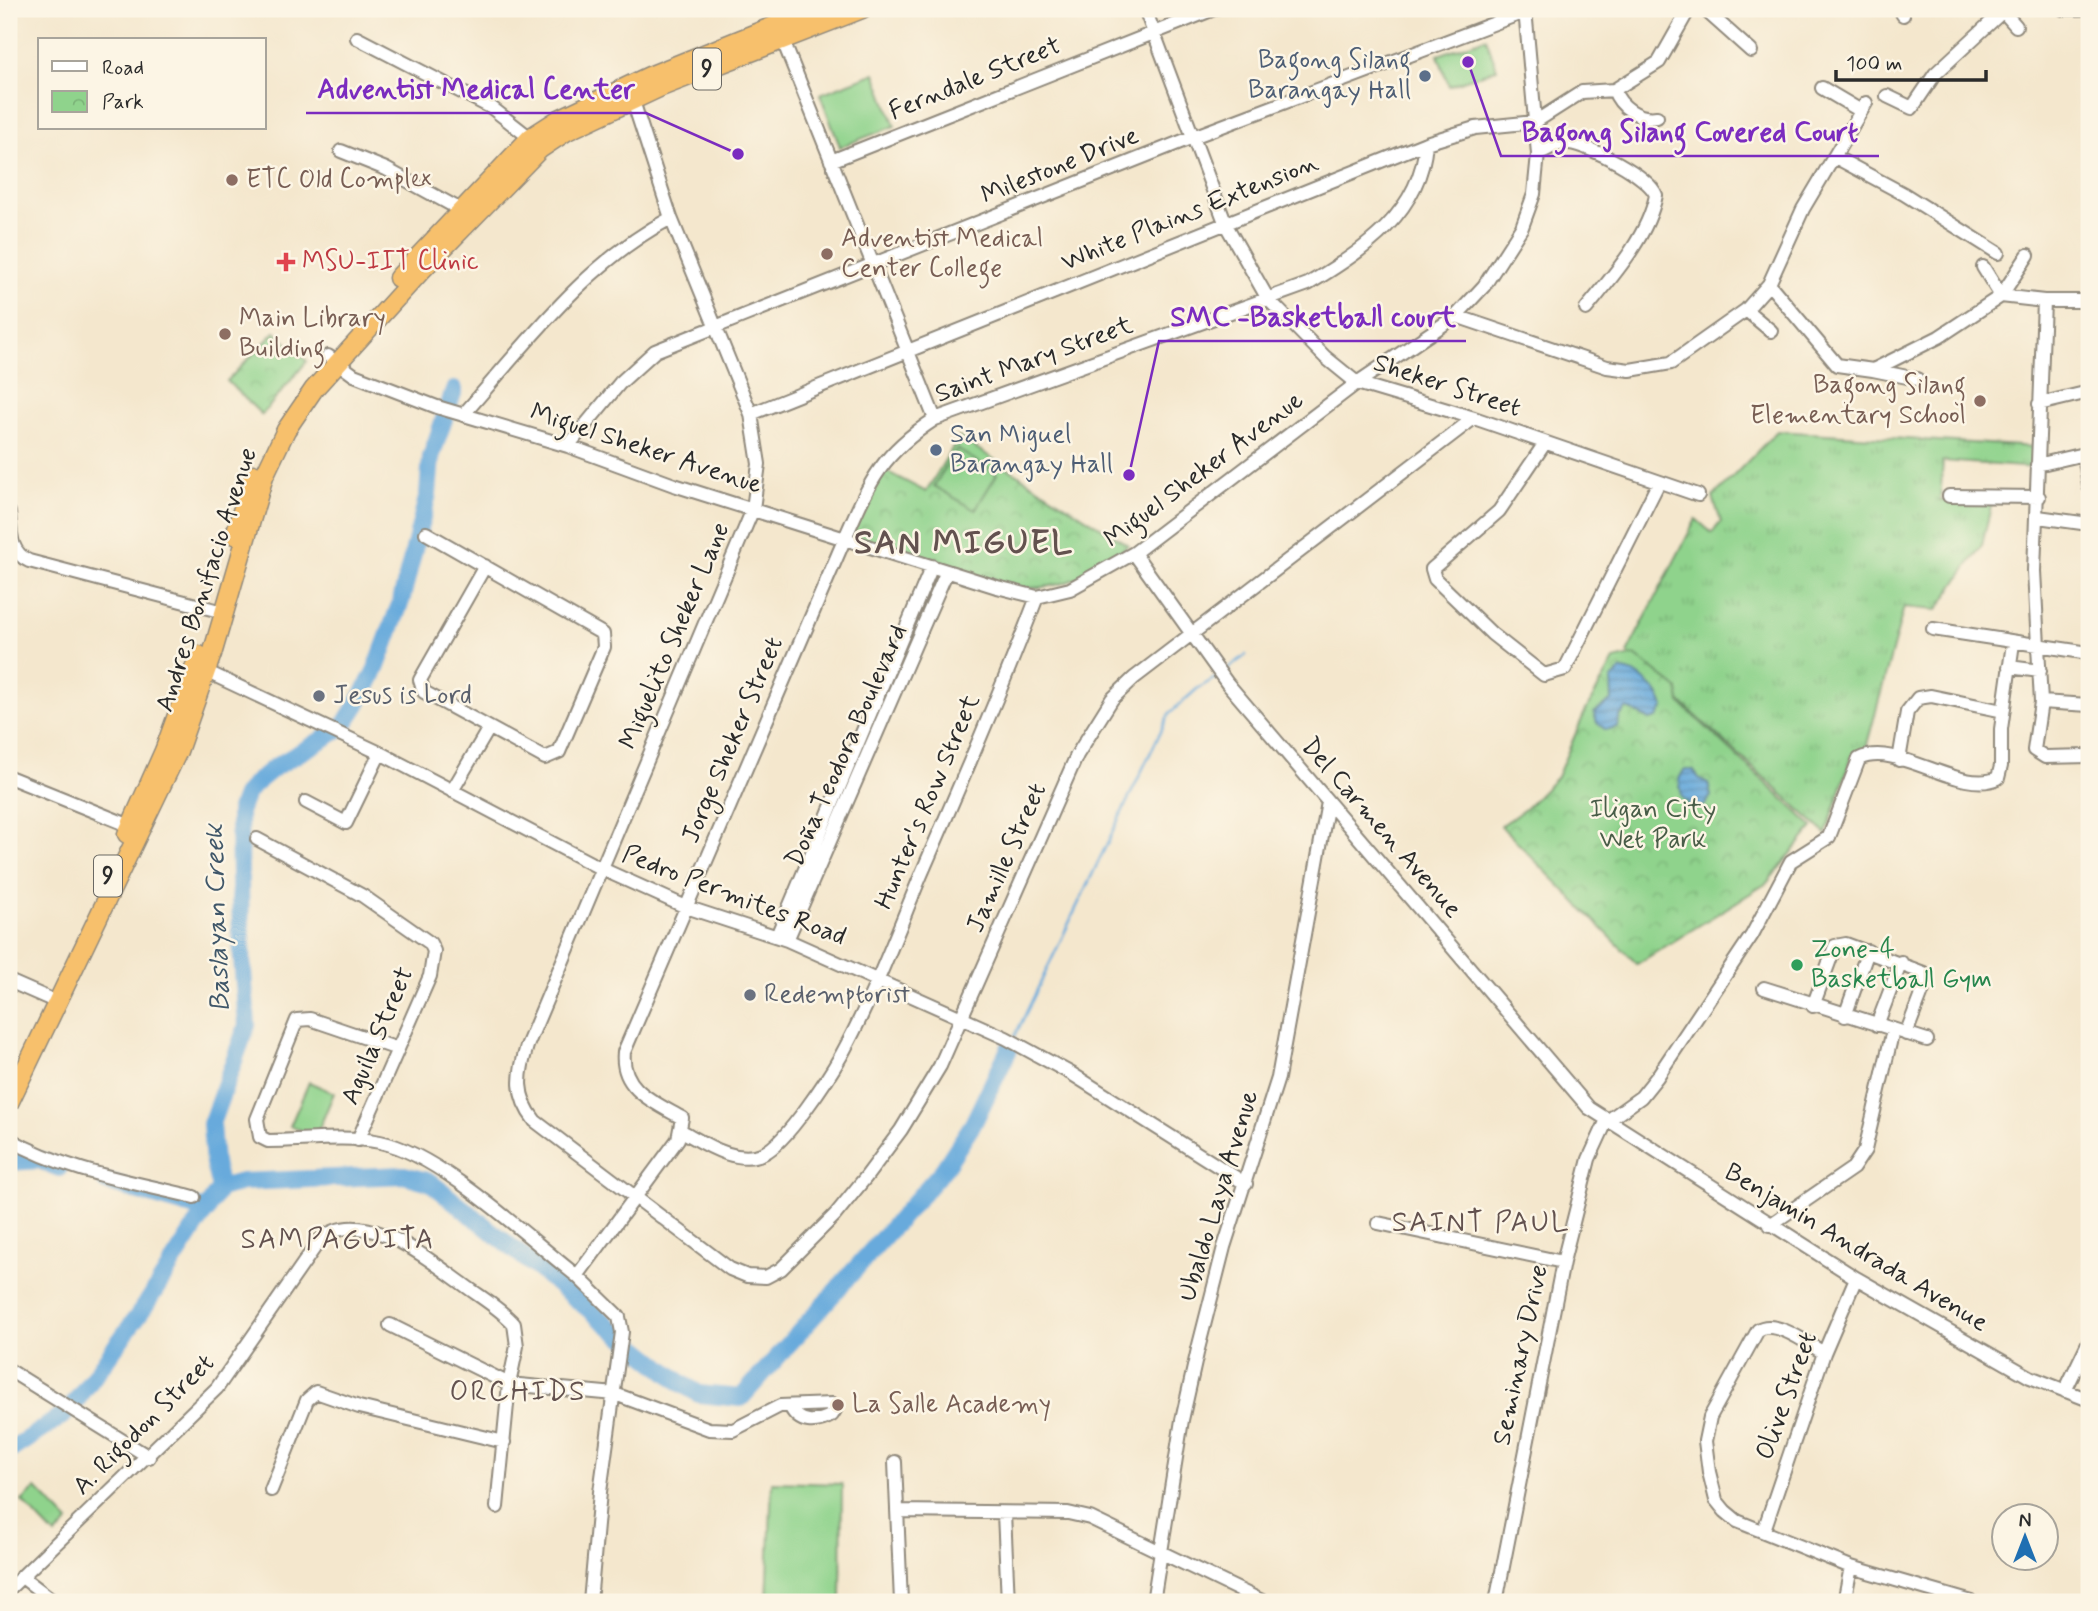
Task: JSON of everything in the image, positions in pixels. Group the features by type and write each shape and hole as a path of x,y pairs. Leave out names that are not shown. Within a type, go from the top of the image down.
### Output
{"highway":[{"name":"Andres Bonifacio Avenue","path":"332,359 559,119 649,76 816,9"},
{"name":"Andres Bonifacio Avenue","path":"9,1080 136,828 178,751 218,611 255,466 278,425 461,210 536,143 782,38 862,9"},
{"name":"Andres Bonifacio Avenue","path":"9,1103 136,828"}],"street":[{"name":"Sheker Street","path":"1145,9 1226,225 1268,299 1318,351 1357,383 1474,418 1698,495"},
{"name":"Ferndale Street","path":"831,161 1214,9"},
{"path":"1535,122 1582,92 1614,90 1659,62 1689,9"},
{"path":"1704,9 1751,51"},
{"path":"2063,9 2081,9"},
{"name":"Miguel Sheker Avenue","path":"332,359 376,384 450,411 568,446 674,485 947,571 1037,597 1070,589 1134,553 1357,383 1456,316 1484,286 1522,228 1534,194 1538,154 1528,10"},
{"name":"Milestone Drive","path":"568,446 596,410 640,363 656,351 1194,136 1528,10"},
{"path":"1887,96 1912,108 1935,74 2002,10 2016,26"},
{"path":"357,38 492,108 536,143"},
{"path":"782,38 935,419"},
{"path":"1456,316 1607,367 1630,370 1671,363 1746,310 1769,284 1803,209 1863,107 1822,88"},
{"path":"1614,90 1617,97 1635,113 1644,118 1657,117"},
{"name":"Miguelito Sheker Lane","path":"633,101 671,218 751,414 759,464 753,509 527,1046 519,1072 519,1091 526,1109 536,1121 638,1197"},
{"name":"White Plains Extension","path":"751,414 906,350 1226,225 1426,142 1475,128 1535,122"},
{"name":"Saint Mary Street","path":"845,538 879,466 906,438 935,419 1308,284 1373,241 1416,189 1425,163 1426,142"},
{"path":"1538,154 1566,142 1579,145 1644,179 1656,195 1649,217 1625,258 1586,309"},
{"path":"341,151 386,169 461,210"},
{"path":"1835,157 1904,194 1998,253"},
{"path":"450,411 590,274 635,238 671,218"},
{"path":"1873,370 1939,337 2001,296 2028,255"},
{"path":"1983,267 2001,296"},
{"path":"1769,284 1837,365 1917,379"},
{"path":"2001,296 2089,302"},
{"path":"2045,301 2034,571 2041,702 2034,750 2045,757 2089,756"},
{"path":"1746,310 1771,331"},
{"path":"2039,404 2089,391"},
{"name":"Jamille Street","path":"638,1197 684,1237 730,1269 747,1276 766,1277 781,1269 835,1215 901,1130 940,1066 1077,755 1112,699 1134,678 1474,418"},
{"path":"1545,443 1499,511 1432,569 1435,579 1492,634 1544,675 1565,669 1659,482"},
{"path":"2037,465 2087,454 2089,488"},
{"path":"1949,496 2039,497"},
{"path":"9,512 13,548 19,556 218,611"},
{"path":"2038,517 2089,524"},
{"path":"426,533 485,566 603,634 599,659 554,757 545,758 424,692 420,680 485,566"},
{"name":"Jorge Sheker Street","path":"680,1130 682,1118 637,1091 627,1080 622,1066 628,1038 845,538"},
{"name":"Del Carmen Avenue","path":"1134,553 1191,637 1227,683 1506,1008 1562,1078 1589,1108 1606,1122"},
{"name":"Doña Teodora Boulevard","path":"782,938 932,566"},
{"name":"Doña Teodora Boulevard","path":"782,938 947,571"},
{"name":"Hunter's Row Street","path":"680,1130 737,1157 767,1152 777,1144 823,1084 841,1055 877,978 1010,670 1037,597"},
{"path":"1933,629 2089,653"},
{"path":"1606,1122 1633,1104 1657,1077 1752,935 1791,861 1829,836 1859,759 1871,755 1979,781 1998,778 2003,711 2013,643"},
{"path":"2008,667 2040,671"},
{"name":"Pedro Permites Road","path":"201,669 380,753 602,869 686,907 782,938 962,1018 1072,1073 1246,1184"},
{"path":"1899,760 1907,712 1918,698 1931,696 2003,711"},
{"path":"2041,702 2089,705"},
{"path":"452,791 489,728"},
{"path":"306,802 346,823 380,753"},
{"path":"9,777 136,828"},
{"name":"Ubaldo Laya Avenue","path":"1153,1602 1182,1420 1224,1247 1278,1078 1328,802"},
{"name":"Aguila Street","path":"257,839 363,896 430,943 434,951 429,976 358,1140"},
{"path":"1770,1224 1853,1168 1865,1150 1899,1032 1926,979 1924,973 1901,962 1846,944 1835,946 1813,1006"},
{"path":"1845,1016 1868,951"},
{"path":"1877,1025 1901,962"},
{"path":"9,981 50,999"},
{"path":"1763,988 1927,1040"},
{"path":"398,1049 310,1019 297,1020 257,1119 260,1137 268,1141 380,1142 408,1151 437,1167 577,1276 619,1317 622,1332 600,1492 590,1602"},
{"name":"Benjamin Andrada Avenue","path":"1606,1122 1856,1278 2029,1377 2089,1400"},
{"name":"Seminary Drive","path":"1496,1602 1563,1262 1589,1158 1606,1122"},
{"path":"577,1276 638,1197 678,1139 680,1130"},
{"path":"9,1139 27,1150 77,1168 194,1198"},
{"path":"1378,1223 1563,1262"},
{"name":"A. Rigodon Street","path":"9,1589 149,1457 217,1388 319,1241 338,1229 358,1228 386,1235 417,1251 509,1318 518,1334 509,1384 496,1507"},
{"name":"Olive Street","path":"1763,1530 1824,1353 1856,1278"},
{"path":"390,1325 509,1384 615,1394 722,1432 733,1430 774,1408 790,1406"},
{"path":"1824,1353 1777,1328 1762,1327 1710,1418 1705,1441 1716,1500 1737,1521 1851,1567 1972,1602"},
{"path":"2065,1391 2089,1341"},
{"path":"9,1370 149,1457"},
{"path":"271,1490 307,1400 316,1392 359,1407 503,1442"},
{"path":"894,1462 901,1602"},
{"path":"897,1511 1068,1513 1090,1518 1264,1602"},
{"path":"1004,1513 1008,1602"},
{"path":"1844,1602 1851,1567"},
{"path":"22,1577 55,1602"}],"green space":[{"path":"1486,38 1497,69 1449,86 1438,55"},
{"path":"875,73 895,126 840,147 820,94"},
{"path":"275,332 307,361 262,415 227,381"},
{"path":"1777,431 2035,447 2035,468 1943,461 1940,500 1992,502 1982,545 1937,610 1904,607 1866,748 1852,756 1826,834 1627,653 1696,519 1712,533 1721,522 1713,497"},
{"path":"959,437 1128,545 1103,565 1077,578 1049,586 1017,588 851,535 884,470 926,492"},
{"path":"957,449 997,474 975,510 934,486"},
{"name":"Iligan City Wet Park","path":"1635,655 1678,689 1680,703 1813,827 1767,883 1637,964 1501,826 1525,809 1557,777 1585,712 1614,660"},
{"path":"309,1082 334,1093 316,1136 290,1126"},
{"path":"772,1482 842,1484 841,1602 767,1602"},
{"path":"36,1488 69,1522 55,1536 22,1501"}],"water":[{"path":"1621,670 1647,682 1658,694 1664,707 1657,718 1650,720 1627,708 1620,716 1617,727 1606,730 1597,723 1594,713 1612,700 1611,680"},
{"path":"1684,770 1693,770 1699,778 1708,783 1711,796 1704,806 1691,806 1682,797 1679,779"}],"waterway":[{"name":"Baslayan Creek","path":"220,1188 214,1163 211,1124 247,1025 241,944 239,812 253,785 275,767 342,728 363,695 376,669 401,601 428,494 431,457 454,390"},
{"path":"1224,672 1246,655"},
{"path":"1015,1036 1169,714 1197,689 1219,676"},
{"path":"73,1405 145,1306 220,1188 242,1182 404,1175 430,1182 681,1383 699,1394 741,1398 943,1170 973,1124 1010,1047"},
{"path":"9,1162 39,1160 59,1168"},
{"path":"106,1182 207,1211"},
{"name":"Baslayan Creek","path":"9,1451 65,1414"}],"place":[{"name":"Bagong Silang Covered Court","path":"1468,62"},
{"name":"Bagong Silang Barangay Hall","path":"1425,76"},
{"name":"Adventist Medical Center","path":"738,154"},
{"name":"ETC Old Complex","path":"232,180"},
{"name":"Adventist Medical Center College","path":"827,254"},
{"name":"MSU-IIT Clinic","path":"286,262"},
{"name":"Main Library Building","path":"225,334"},
{"name":"Bagong Silang Elementary School","path":"1980,401"},
{"name":"San Miguel Barangay Hall","path":"936,450"},
{"name":"SMC -Basketball court","path":"1129,475"},
{"name":"Jesus is Lord","path":"319,696"},
{"name":"Zone-4 Basketball Gym","path":"1797,965"},
{"name":"Redemptorist","path":"750,995"},
{"name":"La Salle Academy","path":"838,1405"}],"district":[{"name":"SAN MIGUEL","path":"964,544"},
{"name":"SAINT PAUL","path":"1481,1223"},
{"name":"SAMPAGUITA","path":"338,1240"},
{"name":"ORCHIDS","path":"518,1392"}]}
